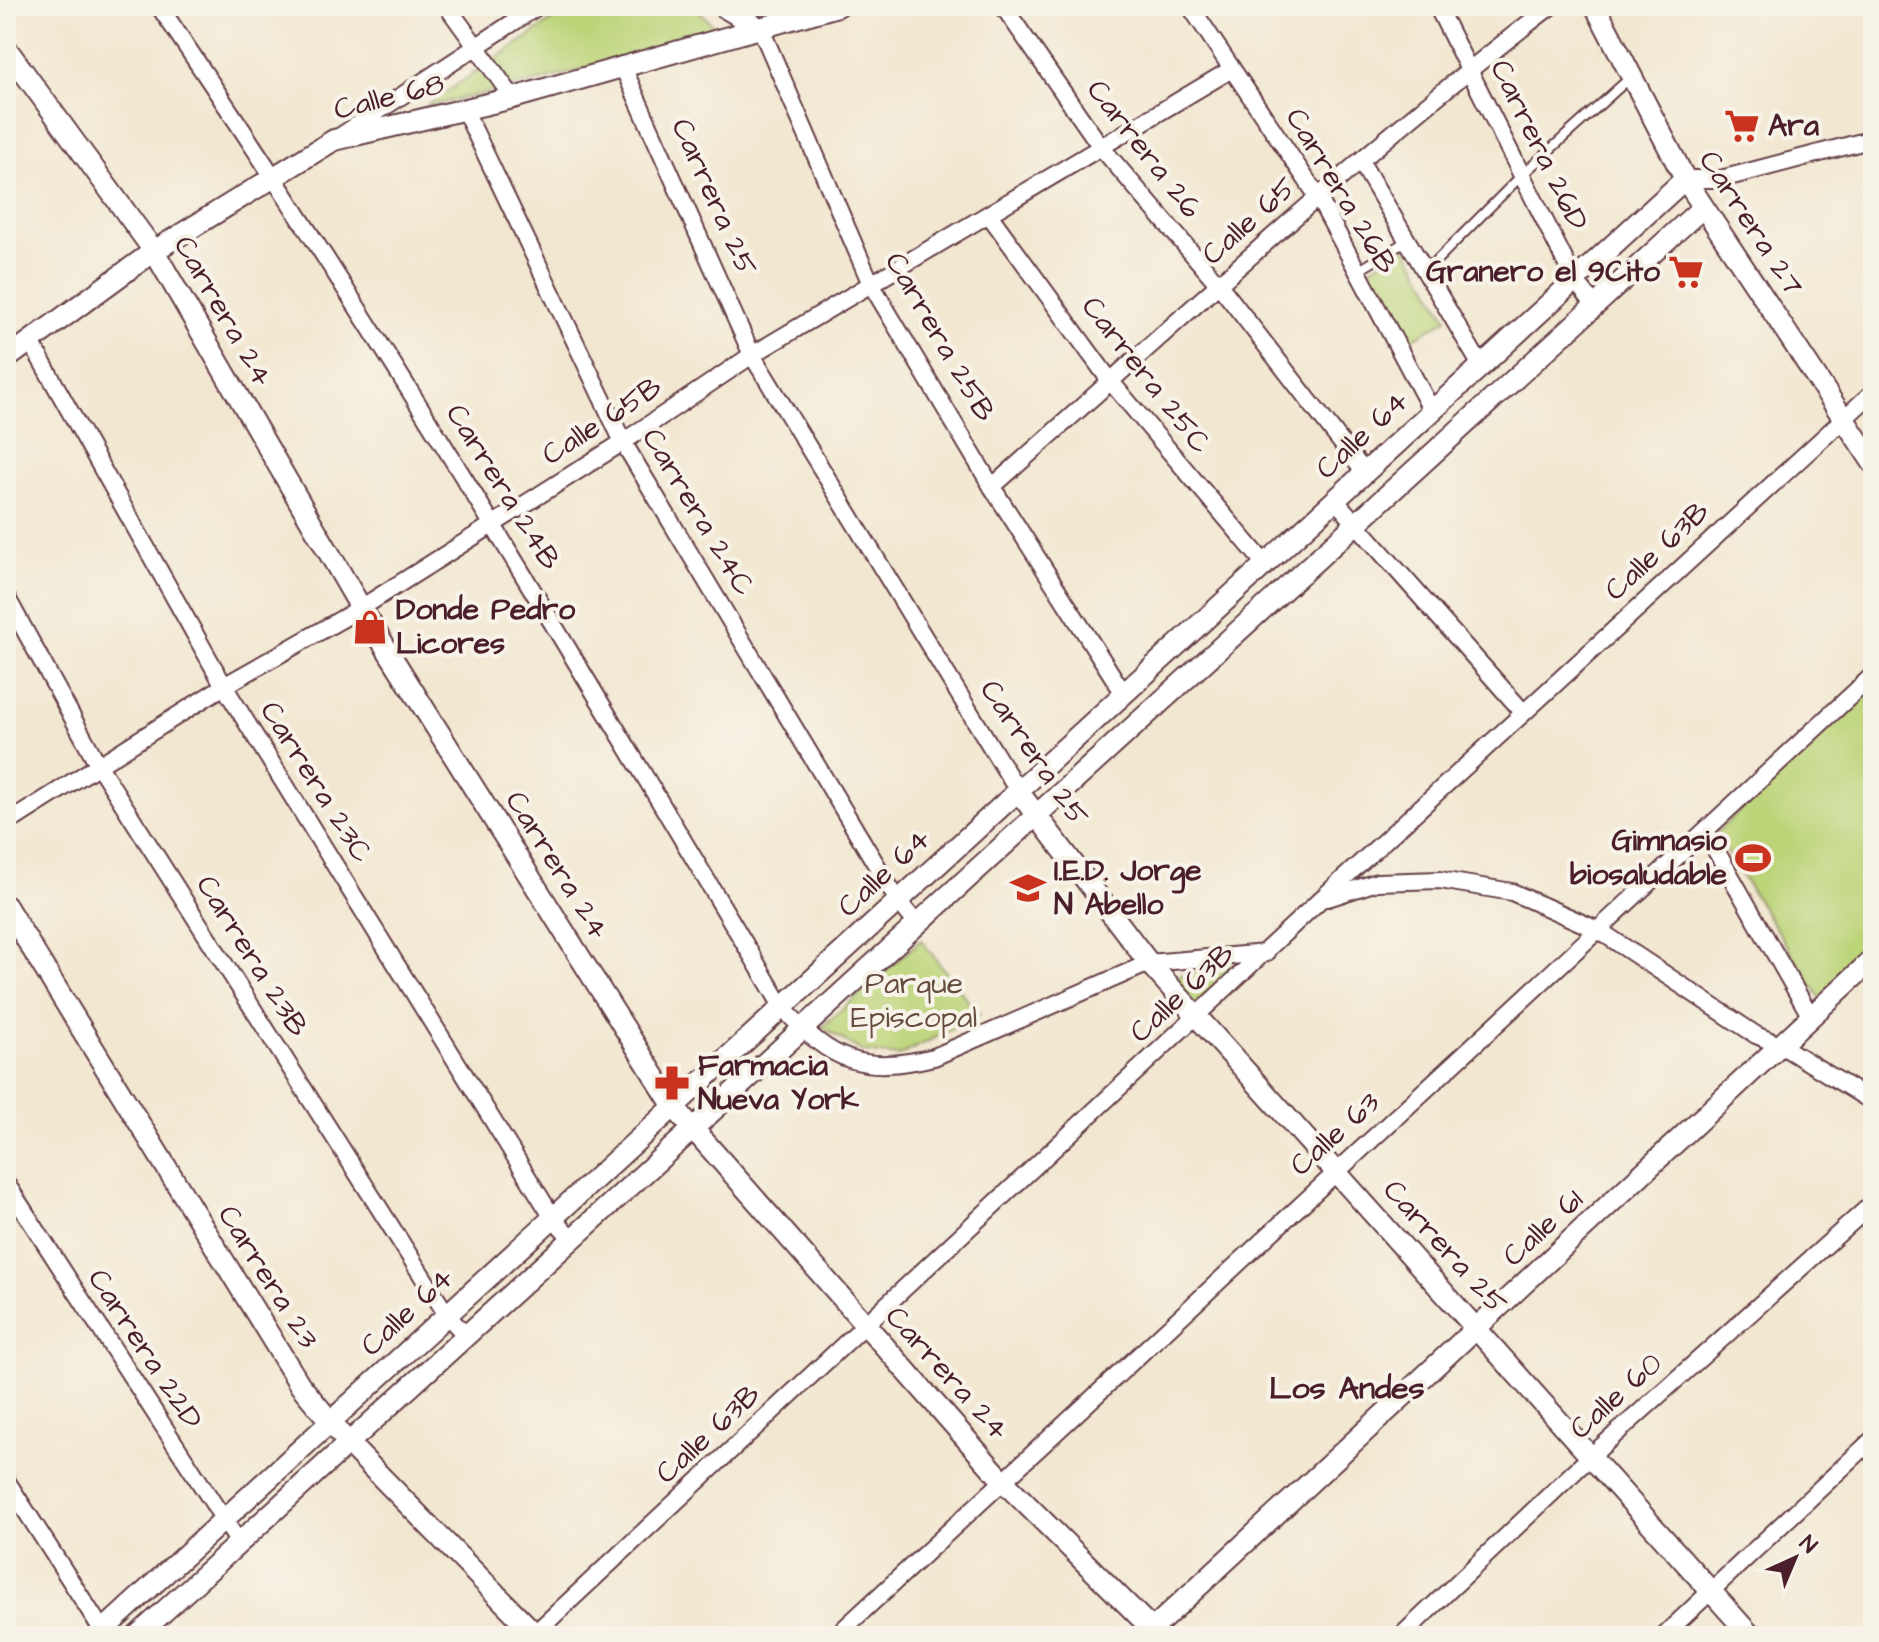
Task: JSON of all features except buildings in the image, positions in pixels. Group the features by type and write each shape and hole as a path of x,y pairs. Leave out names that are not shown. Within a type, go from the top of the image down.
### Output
{"street":[{"name":"Carrera 24B","path":"159,6 275,176 494,523 783,1008 823,1048 863,1063 899,1065 934,1057 1149,963 1266,953"},
{"path":"447,6 513,98"},
{"path":"334,140 538,6"},
{"path":"722,6 761,29"},
{"name":"Calle 68","path":"6,359 154,251 334,140 513,98 838,6"},
{"name":"Carrera 26","path":"1003,6 1101,147 1220,286 1365,473"},
{"name":"Carrera 26B","path":"1190,6 1318,197 1432,411"},
{"name":"Carrera 26D","path":"1437,6 1575,281 1595,305"},
{"name":"Calle 65","path":"992,487 1318,197 1470,68 1551,6"},
{"name":"Carrera 27","path":"1595,6 1702,208 1873,463"},
{"name":"Carrera 25B","path":"761,29 871,284 992,487 1124,694"},
{"name":"Carrera 24","path":"6,48 154,251 361,608 674,1107 691,1130 1004,1482 1152,1634"},
{"name":"Carrera 25","path":"622,65 752,355 1018,791 1149,963 1751,1636"},
{"name":"Calle 65B","path":"6,824 224,686 361,608 623,442 752,355 990,216 1232,69"},
{"name":"Carrera 24C","path":"464,109 623,442 898,901 917,924"},
{"path":"1685,179 1721,179 1873,139"},
{"path":"1361,162 1481,366"},
{"name":"Calle 64","path":"102,1634 1685,179"},
{"name":"Calle 64","path":"137,1636 1702,208 1721,179"},
{"name":"Carrera 25C","path":"990,216 1111,382 1265,564"},
{"name":"Carrera 23C","path":"31,342 224,686 553,1218 572,1239"},
{"name":"Calle 63B","path":"534,1635 1320,900 1873,392"},
{"path":"1335,500 1523,712"},
{"name":"Carrera 23B","path":"6,596 99,766 447,1315 466,1336"},
{"path":"1160,661 1180,685"},
{"name":"Calle 63","path":"836,1636 1873,675"},
{"path":"1706,833 1811,1017"},
{"path":"1320,900 1377,882 1440,880 1512,892 1600,931 1756,1035 1782,1046 1873,1102"},
{"name":"Carrera 23","path":"6,906 300,1385 348,1443 534,1635"},
{"name":"Calle 61","path":"1152,1634 1873,959"},
{"name":"Carrera 22D","path":"6,1183 222,1522 239,1543"},
{"name":"Calle 60","path":"1401,1636 1590,1457 1873,1203"},
{"path":"1663,1636 1873,1439"},
{"path":"6,1480 102,1634"}],"lane":[{"path":"1427,270 1523,174 1633,76"},
{"path":"1358,271 1409,240"}],"green space":[{"path":"574,6 695,6 718,31 540,81 424,107"},
{"path":"1406,247 1447,319 1402,345 1364,272"},
{"path":"1873,685 1873,950 1821,999 1715,834"},
{"name":"Parque Episcopal","path":"921,940 979,1015 899,1056 863,1052 822,1027"},
{"path":"1243,962 1197,1009 1173,977"}],"place":[{"name":"Ara","path":"1742,126"},
{"name":"Granero el 9Cito","path":"1686,272"},
{"name":"Donde Pedro Licores","path":"370,627"},
{"name":"Gimnasio biosaludable","path":"1753,858"},
{"name":"I.E.D. Jorge N Abello","path":"1028,888"},
{"name":"Farmacia Nueva York","path":"672,1083"}],"district":[{"name":"Los Andes","path":"1347,1388"}]}
